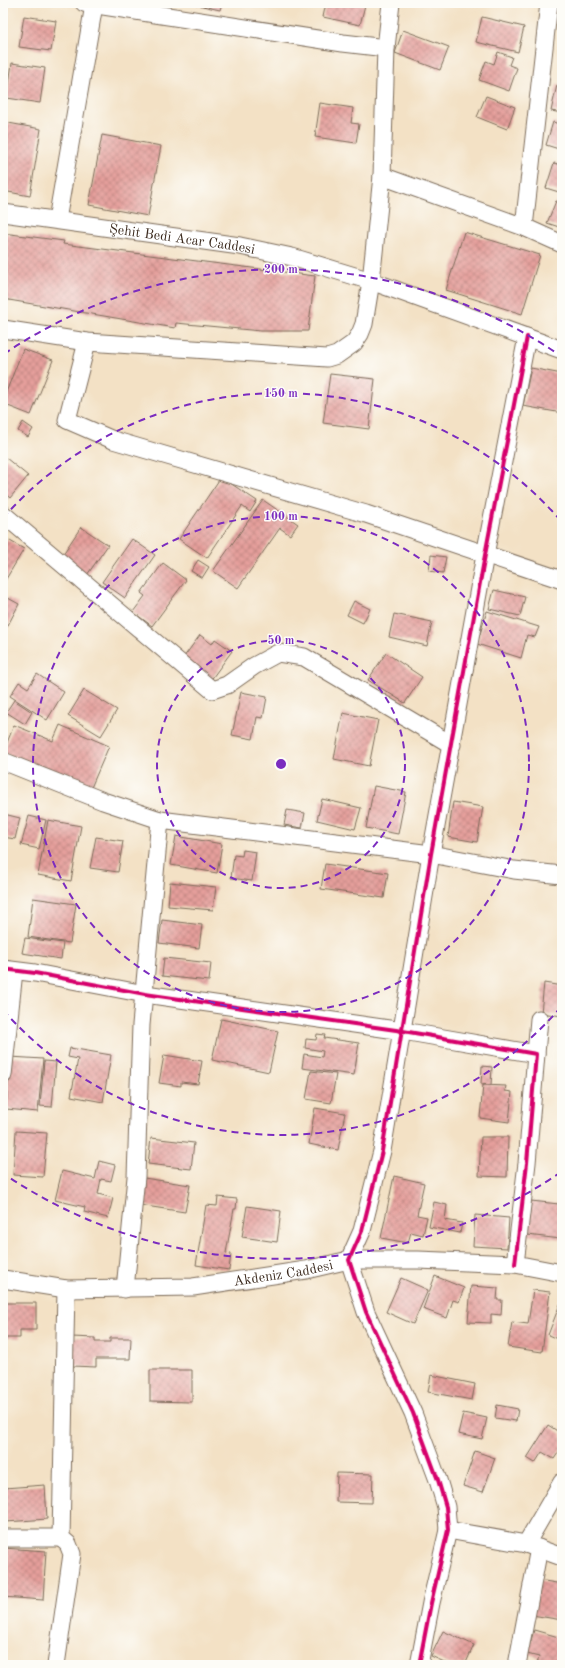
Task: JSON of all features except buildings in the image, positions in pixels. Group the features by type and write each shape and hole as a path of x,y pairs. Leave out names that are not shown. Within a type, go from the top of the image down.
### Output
{"street":[{"path":"3,329 87,342 326,358 346,350 360,334 364,324 371,281 382,176 386,48 391,3"},
{"path":"524,227 548,3"},
{"path":"56,220 89,4 343,43 386,48"},
{"path":"382,176 524,227 562,244"},
{"name":"Şehit Bedi Acar Caddesi","path":"3,213 240,246 292,257 340,270 562,350"},
{"path":"419,1665 431,1603 448,1530 446,1507 438,1480 413,1413 366,1312 349,1260 362,1231 382,1151 431,854 452,745 485,554 527,337"},
{"path":"87,342 67,420 113,440 366,514 562,580"},
{"path":"3,514 212,690 227,685 254,666 278,653 304,657 452,745"},
{"path":"3,761 103,801 160,820 431,854 514,870 562,875"},
{"path":"124,1289 136,1177 142,1025 160,820"},
{"path":"3,1075 9,970 35,973 145,994 403,1030 536,1054"},
{"path":"515,1264 527,1163 538,1019"},
{"name":"Akdeniz Caddesi","path":"3,1279 66,1289 193,1287 306,1270 349,1260 418,1260 515,1264 562,1273"},
{"path":"62,1538 66,1289"},
{"path":"517,1665 533,1546 562,1482"},
{"path":"448,1530 533,1546 562,1557"},
{"path":"3,1538 62,1538 68,1544 72,1554 56,1665"}],"cycle path":[{"path":"419,1665 431,1603 448,1530 446,1507 438,1480 413,1413 366,1312 349,1260 362,1231 382,1151 431,854 485,555 527,337"},
{"path":"3,969 35,973 145,994 403,1031 536,1054 527,1163 515,1264"}]}
